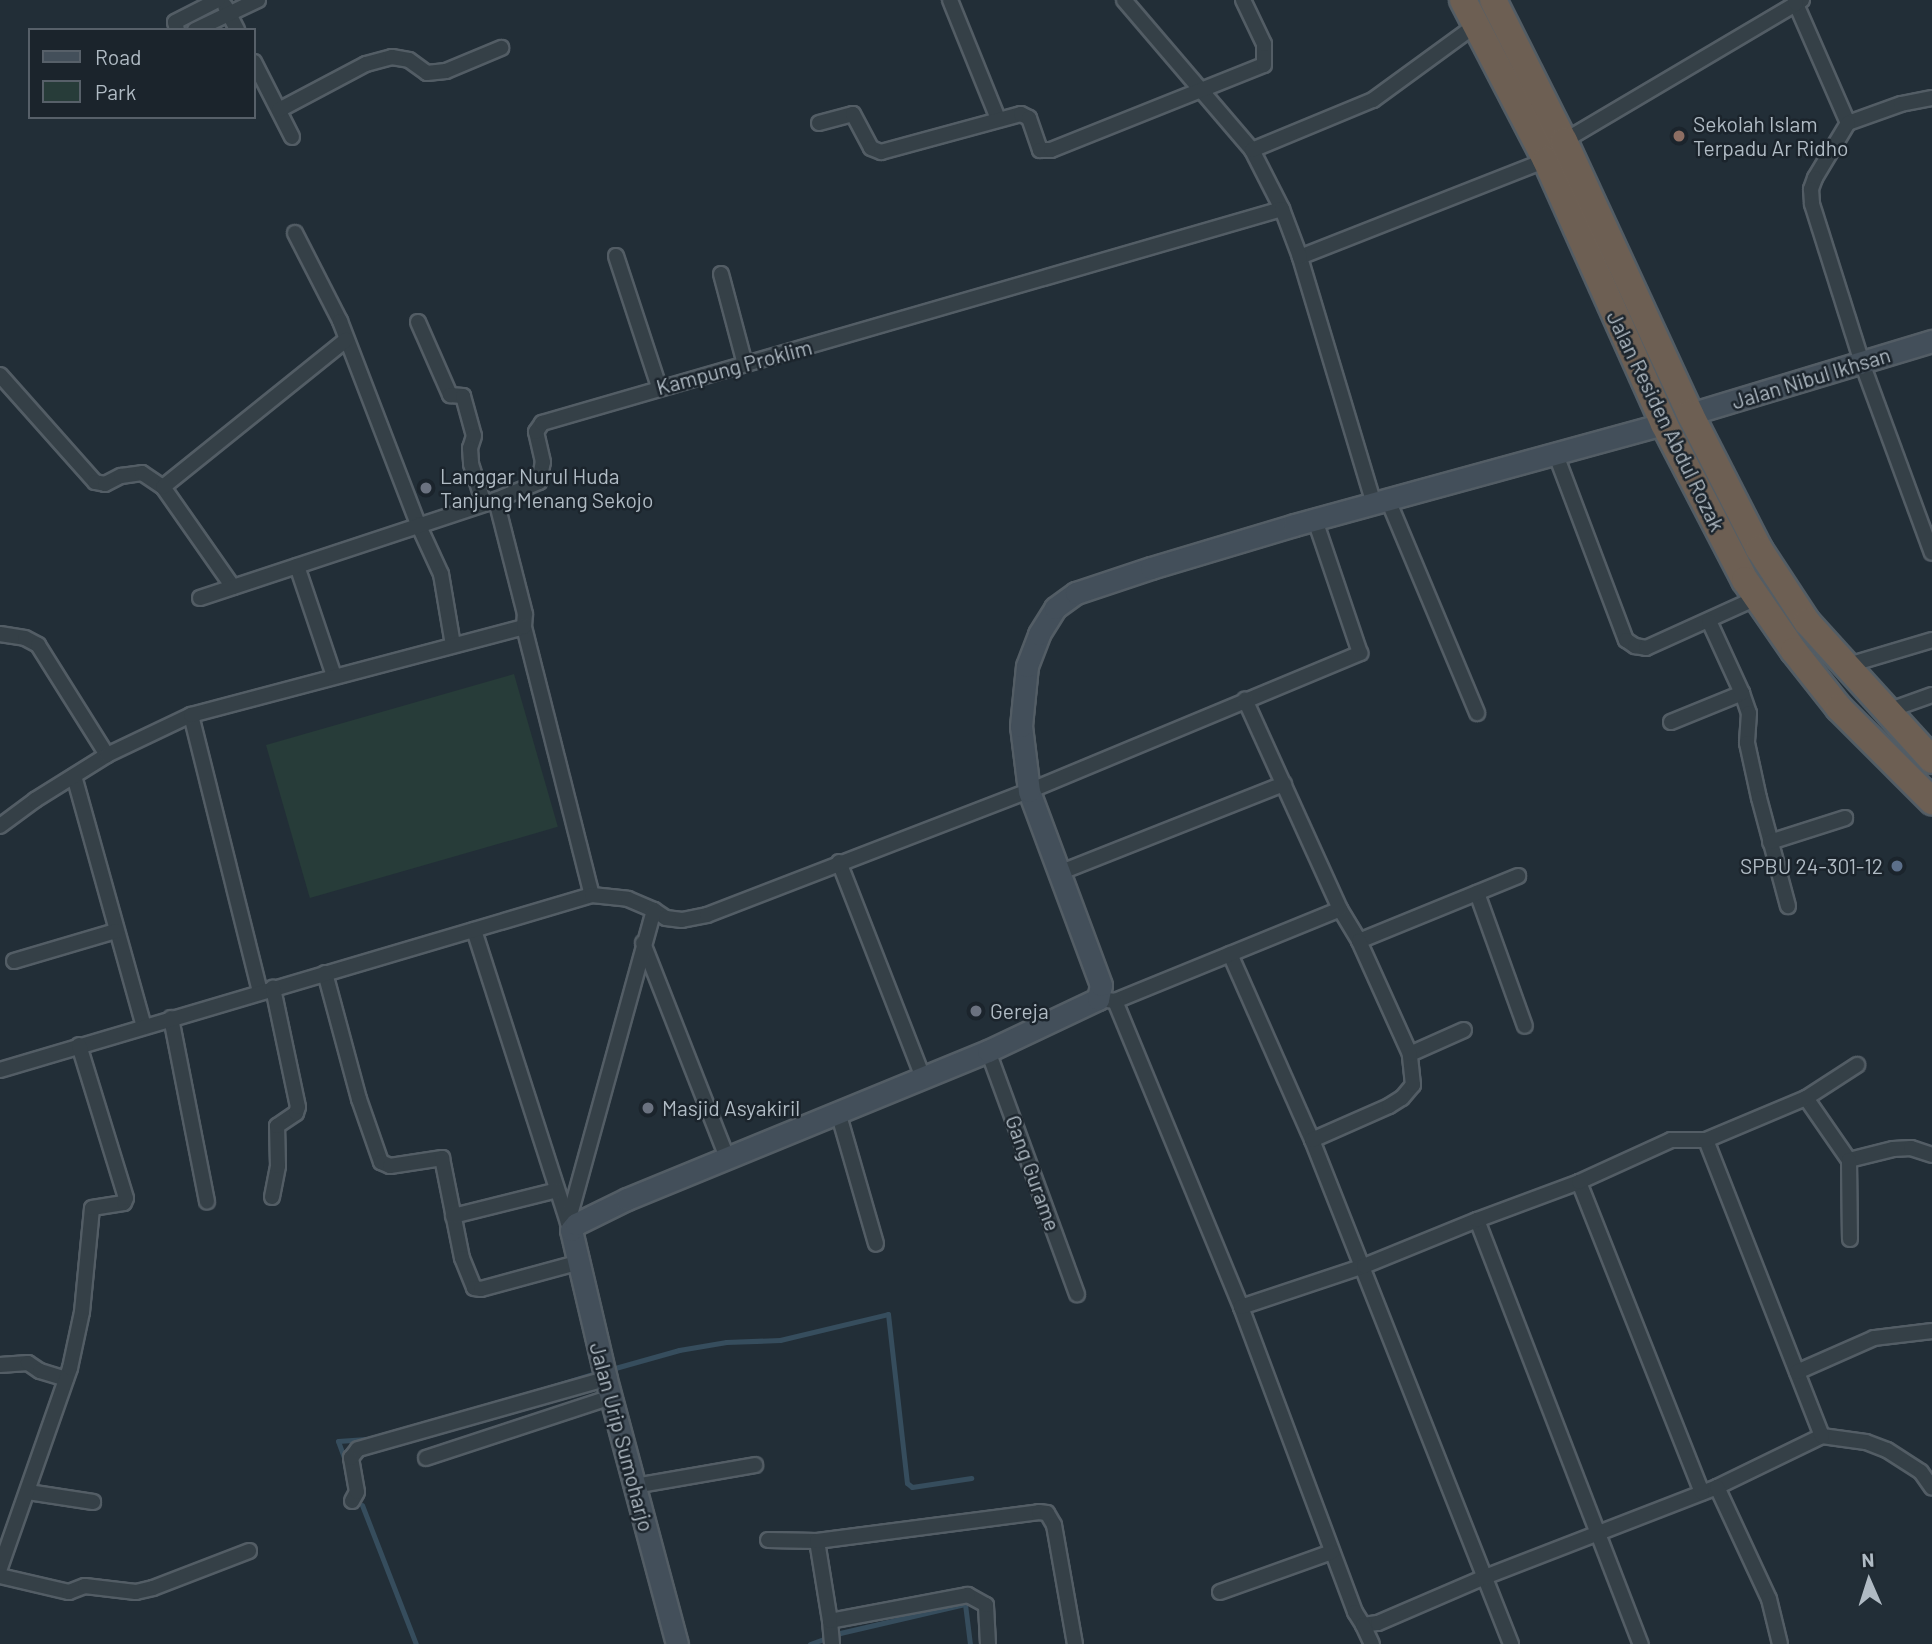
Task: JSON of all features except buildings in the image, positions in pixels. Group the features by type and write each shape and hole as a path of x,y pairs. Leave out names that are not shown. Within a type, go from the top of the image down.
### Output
{"highway":[{"name":"Jalan Residen Abdul Rozak","path":"1463,0 1546,160 1664,424 1756,598 1839,708 1932,801"},
{"name":"Jalan Residen Abdul Rozak","path":"1498,3 1690,414 1780,584 1845,666 1932,760"}],"street":[{"path":"176,28 175,22 223,4 258,0"},
{"path":"1124,0 1252,150 1282,209 1381,502 1477,713"},
{"path":"819,123 853,114 871,148 881,152 998,119 1028,116 1039,148 1044,151 1264,65 1264,44 1243,0"},
{"path":"952,1 998,119"},
{"path":"1564,141 1798,1 1848,123"},
{"path":"197,28 223,4"},
{"path":"223,4 236,28"},
{"path":"1252,150 1373,100 1476,25"},
{"path":"279,110 366,64 392,57 409,60 427,73 446,71 501,48"},
{"path":"256,66 292,137"},
{"path":"1932,98 1901,104 1848,123 1811,189 1816,216 1862,363 1932,553"},
{"path":"1300,257 1546,160"},
{"name":"Kampung Proklim","path":"200,598 490,502 538,482 543,462 536,432 542,423 1282,209"},
{"path":"295,233 340,321 418,524 441,575 453,645"},
{"path":"616,256 659,387"},
{"path":"721,274 745,364"},
{"path":"418,322 450,395 463,397 474,436 470,448 471,464 490,502 525,614 524,627 592,895"},
{"path":"163,486 346,340"},
{"name":"Jalan Nibul Ikhsan","path":"1690,414 1932,341"},
{"path":"0,375 95,482 105,484 121,476 142,473 163,486 233,587"},
{"path":"1372,1644 1355,1612 1241,1307 1107,1000 1029,791 1021,726 1022,695 1031,655 1039,634 1055,608 1076,593 1315,520 1664,424"},
{"path":"1556,455 1626,640 1635,646 1646,648 1756,598"},
{"path":"0,1070 592,895 628,899 654,909 666,918 682,920 707,915 1029,791 1360,653 1315,520"},
{"path":"297,566 334,676"},
{"path":"1709,621 1749,713 1747,743 1769,842 1788,906"},
{"path":"0,826 107,755 191,715 524,627"},
{"path":"0,634 25,638 38,645 107,755"},
{"path":"1845,666 1932,640"},
{"path":"1671,722 1741,693"},
{"path":"1887,711 1932,695"},
{"path":"1245,700 1340,909 1359,941 1410,1054 1413,1085 1402,1098 1312,1140"},
{"path":"191,715 298,1107 296,1113 277,1126 278,1166 272,1197"},
{"path":"74,776 144,1026"},
{"path":"1059,873 1284,784"},
{"path":"1769,842 1845,818"},
{"path":"839,862 923,1078"},
{"path":"1359,941 1518,876"},
{"path":"1477,893 1525,1027"},
{"path":"569,1226 654,909"},
{"path":"569,1226 627,1199 1107,1000 1340,909"},
{"path":"474,930 569,1226"},
{"path":"14,961 116,931"},
{"path":"643,943 727,1157"},
{"path":"1230,954 1364,1266 1511,1644"},
{"path":"325,973 359,1099 381,1162 390,1166 441,1157 466,1269 477,1289 577,1263"},
{"path":"171,1018 207,1202"},
{"path":"1410,1054 1464,1030"},
{"path":"0,1568 66,1379 82,1312 92,1208 124,1203 127,1198 79,1045"},
{"name":"Gang Gurame","path":"988,1051 1077,1294"},
{"path":"1241,1307 1364,1266 1579,1182 1671,1140 1706,1140 1806,1098 1857,1065"},
{"path":"1806,1098 1849,1160 1850,1239"},
{"path":"838,1112 876,1244"},
{"path":"1706,1140 1822,1436"},
{"path":"1849,1160 1893,1149 1911,1148 1932,1155"},
{"path":"1579,1182 1702,1493"},
{"path":"453,1216 557,1190"},
{"path":"1476,1220 1641,1644"},
{"name":"Jalan Urip Sumoharjo","path":"569,1226 606,1378 676,1641"},
{"path":"1797,1372 1874,1338 1932,1331"},
{"path":"0,1365 28,1363 40,1371 66,1379"},
{"path":"426,1458 606,1378"},
{"path":"352,1502 358,1492 351,1458 358,1449 606,1378"},
{"path":"1363,1625 1378,1623 1485,1577 1717,1487 1822,1436 1866,1442 1887,1450 1921,1472 1932,1488"},
{"path":"635,1486 755,1465"},
{"path":"1717,1487 1769,1599 1780,1644"},
{"path":"28,1492 93,1502"},
{"path":"768,1540 817,1541 1047,1513 1054,1525 1075,1644"},
{"path":"817,1541 831,1632 968,1595 986,1605 988,1644"},
{"path":"0,1576 69,1592 85,1586 136,1592 248,1551"},
{"path":"1220,1592 1332,1552"}],"green space":[{"path":"514,674 558,827 310,898 266,745"}],"waterway":[{"path":"608,1370 679,1350 726,1342 780,1340 888,1314 907,1483 912,1487 971,1478"},
{"path":"528,1394 599,1372"},
{"path":"346,1463 338,1441 370,1439"},
{"path":"362,1505 416,1644"},
{"path":"810,1644 840,1633 965,1604 970,1644"}],"place":[{"name":"Sekolah Islam Terpadu Ar Ridho","path":"1679,136"},
{"name":"Langgar Nurul Huda Tanjung Menang Sekojo","path":"426,488"},
{"name":"SPBU 24-301-12","path":"1897,866"},
{"name":"Gereja","path":"976,1011"},
{"name":"Masjid Asyakiril","path":"648,1108"}]}
